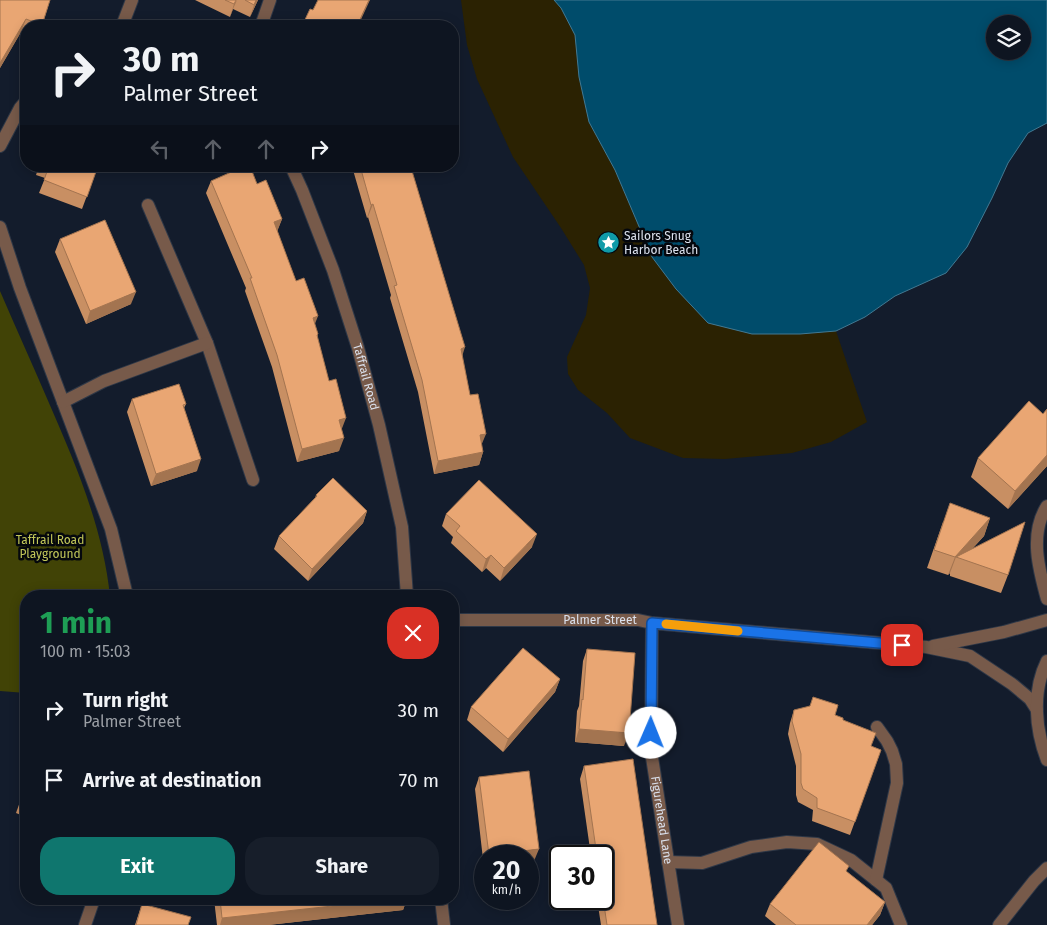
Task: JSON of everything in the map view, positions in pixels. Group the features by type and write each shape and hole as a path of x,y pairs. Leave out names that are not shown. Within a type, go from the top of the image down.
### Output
{"street":[{"path":"124,20 132,0"},
{"path":"263,20 270,0"},
{"path":"0,146 20,108"},
{"name":"Taffrail Road","path":"294,172 333,270 358,348 379,425 402,527 407,590"},
{"path":"148,205 207,343 253,480"},
{"path":"0,227 20,288 111,529 125,590"},
{"path":"63,402 104,381 207,343"},
{"path":"1047,506 1039,523 1037,537 1041,578 1047,599"},
{"name":"Palmer Street","path":"459,620 638,620 652,623 926,647 970,656 1012,684 1030,699 1037,710"},
{"name":"Palmer Street","path":"926,647 1004,632 1047,620"},
{"name":"Figurehead Lane","path":"652,623 651,751 678,925"},
{"path":"1047,661 1042,671 1037,710 1040,741 1047,760"},
{"path":"876,880 897,783 896,764 892,751 888,741 877,727"},
{"path":"668,862 702,863 751,847 787,842 817,844 852,860 886,888 901,925"},
{"path":"999,925 1047,868"},
{"path":"85,925 92,905"},
{"path":"442,905 444,925"}],"green space":[{"name":"Taffrail Road Playground","path":"0,291 59,426 87,497 101,546 109,590 20,590 20,693 0,691"}],"sand":[{"name":"Sailors Snug Harbor Beach","path":"461,0 554,0 561,8 575,35 579,77 589,122 615,170 652,257 676,289 708,323 800,334 836,331 867,422 831,442 792,453 725,459 683,458 630,438 607,413 578,390 568,374 567,357 586,315 590,288 584,265 513,157 477,79 467,45"}],"water":[{"path":"554,0 1047,0 1047,123 1028,133 1008,163 967,247 946,273 895,296 865,317 836,331 800,334 752,334 708,323 676,289 652,257 615,170 589,122 579,77 575,35 561,8"}],"building":[{"path":"0,0 50,0 44,20 20,20 20,29 0,63"},
{"path":"225,0 236,0 234,4"},
{"path":"245,0 256,0 254,5"},
{"path":"318,0 369,0 360,20 305,20 310,9 313,10"},
{"path":"47,172 96,172 87,197 44,180"},
{"path":"231,172 252,172 257,184 266,180 282,219 274,222 296,281 304,278 318,316 313,318 329,381 336,379 346,418 339,420 344,438 302,449 277,355 250,278 252,278 211,181"},
{"path":"362,172 412,172 465,347 461,349 470,395 478,394 486,434 480,435 483,452 438,461 422,380 394,286 397,285 373,204 371,205"},
{"path":"105,220 136,292 90,311 60,239"},
{"path":"179,384 186,404 183,405 201,459 156,474 132,399"},
{"path":"1029,401 1043,414 1047,409 1047,455 1015,491 978,458"},
{"path":"333,478 367,511 312,569 279,536"},
{"path":"479,480 537,534 504,568 491,555 486,559 456,531 460,526 446,514"},
{"path":"950,503 990,518 955,557 934,550"},
{"path":"1025,522 1008,575 956,557"},
{"path":"523,648 560,679 508,739 471,707"},
{"path":"587,649 635,653 629,733 579,729"},
{"path":"813,697 838,705 835,715 876,733 871,746 881,750 855,822 817,808 817,798 803,789 801,783 801,754 792,721 794,710 810,706"},
{"path":"633,759 657,925 607,925 605,910 614,910 614,845 595,845 584,766"},
{"path":"529,771 538,845 488,845 479,777"},
{"path":"819,842 849,866 846,871 885,902 867,925 796,925 770,904"},
{"path":"142,905 191,917 188,925 136,925"},
{"path":"221,905 342,905 222,918"}],"slow traffic":[{"path":"666,624 738,631"}],"place":[{"name":"Sailors Snug Harbor Beach","path":"608,243"}],"route":[{"path":"651,733 652,623 902,645"}]}
